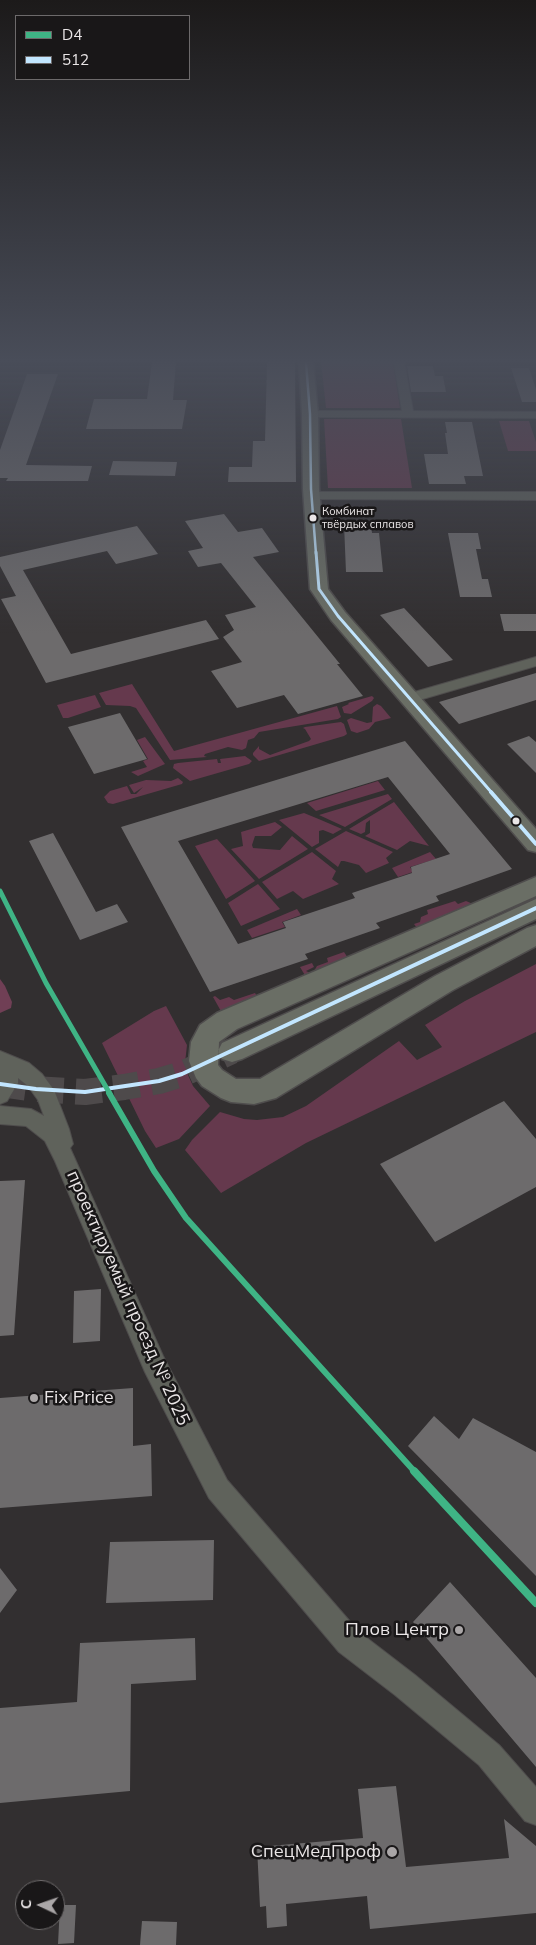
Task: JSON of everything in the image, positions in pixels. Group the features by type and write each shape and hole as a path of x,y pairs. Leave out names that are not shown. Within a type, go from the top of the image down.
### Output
{"street":[{"path":"311,453 316,570 319,589 325,600 536,844"},
{"path":"312,496 536,496"},
{"path":"408,698 536,661"},
{"path":"536,886 227,1021 210,1033 205,1042 202,1061 212,1078 231,1090 254,1092 266,1090 444,984 536,935"},
{"path":"232,1051 536,908"},
{"path":"0,1061 8,1074 8,1083 0,1095"},
{"path":"0,1061 22,1069 35,1080 47,1096 59,1129 64,1158"},
{"name":"проектируемый проезд № 2025","path":"0,1115 31,1118 52,1135 64,1158 154,1364 218,1489 349,1642 405,1685 488,1755 536,1810"}],"shaded area":[{"path":"326,453 406,453 412,488 328,488"},
{"path":"132,684 174,751 337,706 341,717 259,732 254,738 248,740 246,748 242,750 228,747 205,754 204,756 207,757 170,760 136,708 106,705 99,693"},
{"path":"95,695 101,707 63,718 57,705"},
{"path":"372,696 374,698 372,701 351,714 344,713 342,707 348,703"},
{"path":"377,704 391,718 375,722 369,729 357,733 351,731 347,720 351,718 367,723 372,722 373,707"},
{"path":"341,722 344,724 347,734 344,736 259,761 253,755 259,746 259,749 270,755 309,741 311,739 303,728 305,727"},
{"path":"145,737 165,764 138,776 131,772 147,767 143,761 148,759 137,740"},
{"path":"245,756 252,761 249,764 190,781 173,768 174,764 178,763 217,759 218,763 221,763 220,759"},
{"path":"178,778 183,782 182,784 113,804 108,803 104,797 110,791 127,786 131,794 136,794 143,787 134,793 129,785 146,780 171,781"},
{"path":"378,781 385,790 316,811 307,803"},
{"path":"388,794 392,799 345,827 319,815"},
{"path":"394,802 429,846 410,841 397,850 365,836 370,833 370,820 366,823 365,832 361,834 349,829"},
{"path":"304,813 342,829 333,834 323,830 319,831 319,843 312,847 279,820"},
{"path":"275,822 282,827 271,836 255,836 253,848 280,850 292,836 308,849 259,879 231,849 243,846 241,832"},
{"path":"346,831 393,852 386,858 389,863 366,873 359,865 344,861 341,861 338,867 315,849"},
{"path":"217,839 255,881 226,899 195,846"},
{"path":"312,852 336,871 332,879 339,884 303,899 293,891 277,899 262,882"},
{"path":"430,852 436,859 410,867 413,872 398,877 392,868"},
{"path":"258,884 280,909 241,926 228,903"},
{"path":"455,901 458,904 466,901 473,904 417,928 414,924 420,922 421,917 428,914 427,910"},
{"path":"297,909 301,915 282,922 285,927 252,938 247,930"},
{"path":"344,952 348,958 306,977 300,967 312,963 314,967 306,971 310,973 317,966 328,962 327,958"},
{"path":"536,964 536,1032 306,1143 221,1193 185,1150 192,1140 220,1112 244,1119 257,1120 283,1117 306,1106 399,1041 417,1060 442,1047 425,1025 465,1001"},
{"path":"0,979 12,1002 11,1008 0,1013"},
{"path":"255,993 258,998 222,1013 213,997 215,996 220,1000 229,997 234,1000"},
{"path":"166,1006 187,1045 185,1063 188,1075 193,1086 210,1106 179,1139 156,1148 145,1131 102,1043 154,1011"}],"building":[{"path":"0,453 30,453 26,465 92,466 88,481 6,481 8,478 0,478"},
{"path":"253,453 296,453 296,482 228,482 229,467 252,467"},
{"path":"478,453 483,476 464,476 466,484 429,484 424,454"},
{"path":"113,461 177,462 175,476 109,475"},
{"path":"224,514 238,532 262,528 279,552 253,557 340,664 337,664 363,696 298,714 284,695 237,708 211,671 242,662 223,637 234,630 225,615 256,607 221,563 198,567 188,551 203,548 185,521"},
{"path":"350,520 371,524 372,533 379,533 383,572 346,572 344,524"},
{"path":"137,526 158,554 116,564 107,551 23,570 71,654 206,620 219,639 46,683 1,599 16,596 0,566 0,557"},
{"path":"448,533 478,533 481,549 476,549 482,579 488,579 492,597 460,597"},
{"path":"404,608 453,660 428,667 380,615"},
{"path":"500,614 536,614 536,631 504,631"},
{"path":"536,673 536,700 459,724 439,702"},
{"path":"120,713 147,759 94,774 68,727"},
{"path":"529,736 536,742 536,773 507,744"},
{"path":"405,741 512,869 436,896 439,901 376,923 380,928 305,954 308,959 210,992 121,827","holes":["388,777 450,854 411,867 412,873 352,893 355,898 283,922 286,928 238,944 178,841"]},
{"path":"53,833 96,912 117,904 128,922 80,940 29,841"},
{"path":"504,1101 536,1139 536,1187 435,1242 380,1164"},
{"path":"25,1180 14,1335 0,1336 0,1181"},
{"path":"101,1289 100,1341 73,1343 74,1291"},
{"path":"133,1388 133,1446 151,1444 152,1496 0,1508 0,1398"},
{"path":"434,1416 459,1439 473,1418 536,1452 536,1576 408,1446"},
{"path":"214,1540 213,1600 106,1603 110,1542"},
{"path":"0,1568 17,1590 0,1613"},
{"path":"450,1582 536,1678 536,1767 413,1622"},
{"path":"195,1638 196,1680 131,1684 130,1791 0,1803 0,1708 77,1702 80,1643"},
{"path":"396,1786 406,1867 509,1858 504,1819 536,1846 536,1913 370,1929 367,1896 286,1904 287,1926 267,1928 266,1906 260,1907 257,1847 363,1838 358,1789"},
{"path":"65,1905 76,1905 74,1943 58,1944 59,1930 65,1930"},
{"path":"142,1921 177,1922 176,1945 140,1945"}],"tunnel":[{"path":"0,1084 36,1089 85,1092 124,1087 159,1081 182,1074 232,1051"}],"transit line":[{"name":"512","path":"311,453 311,489 319,589 338,616 536,844"},
{"name":"D4","path":"0,891 46,983 154,1171 186,1218 498,1564 536,1603"},
{"name":"512","path":"0,1084 36,1089 85,1092 159,1081 182,1074 536,908"}],"place":[{"name":"Комбинат твёрдых сплавов","path":"313,518"},
{"name":"Fix Price","path":"34,1398"},
{"name":"Плов Центр","path":"459,1630"},
{"name":"СпецМедПроф","path":"392,1852"}]}
